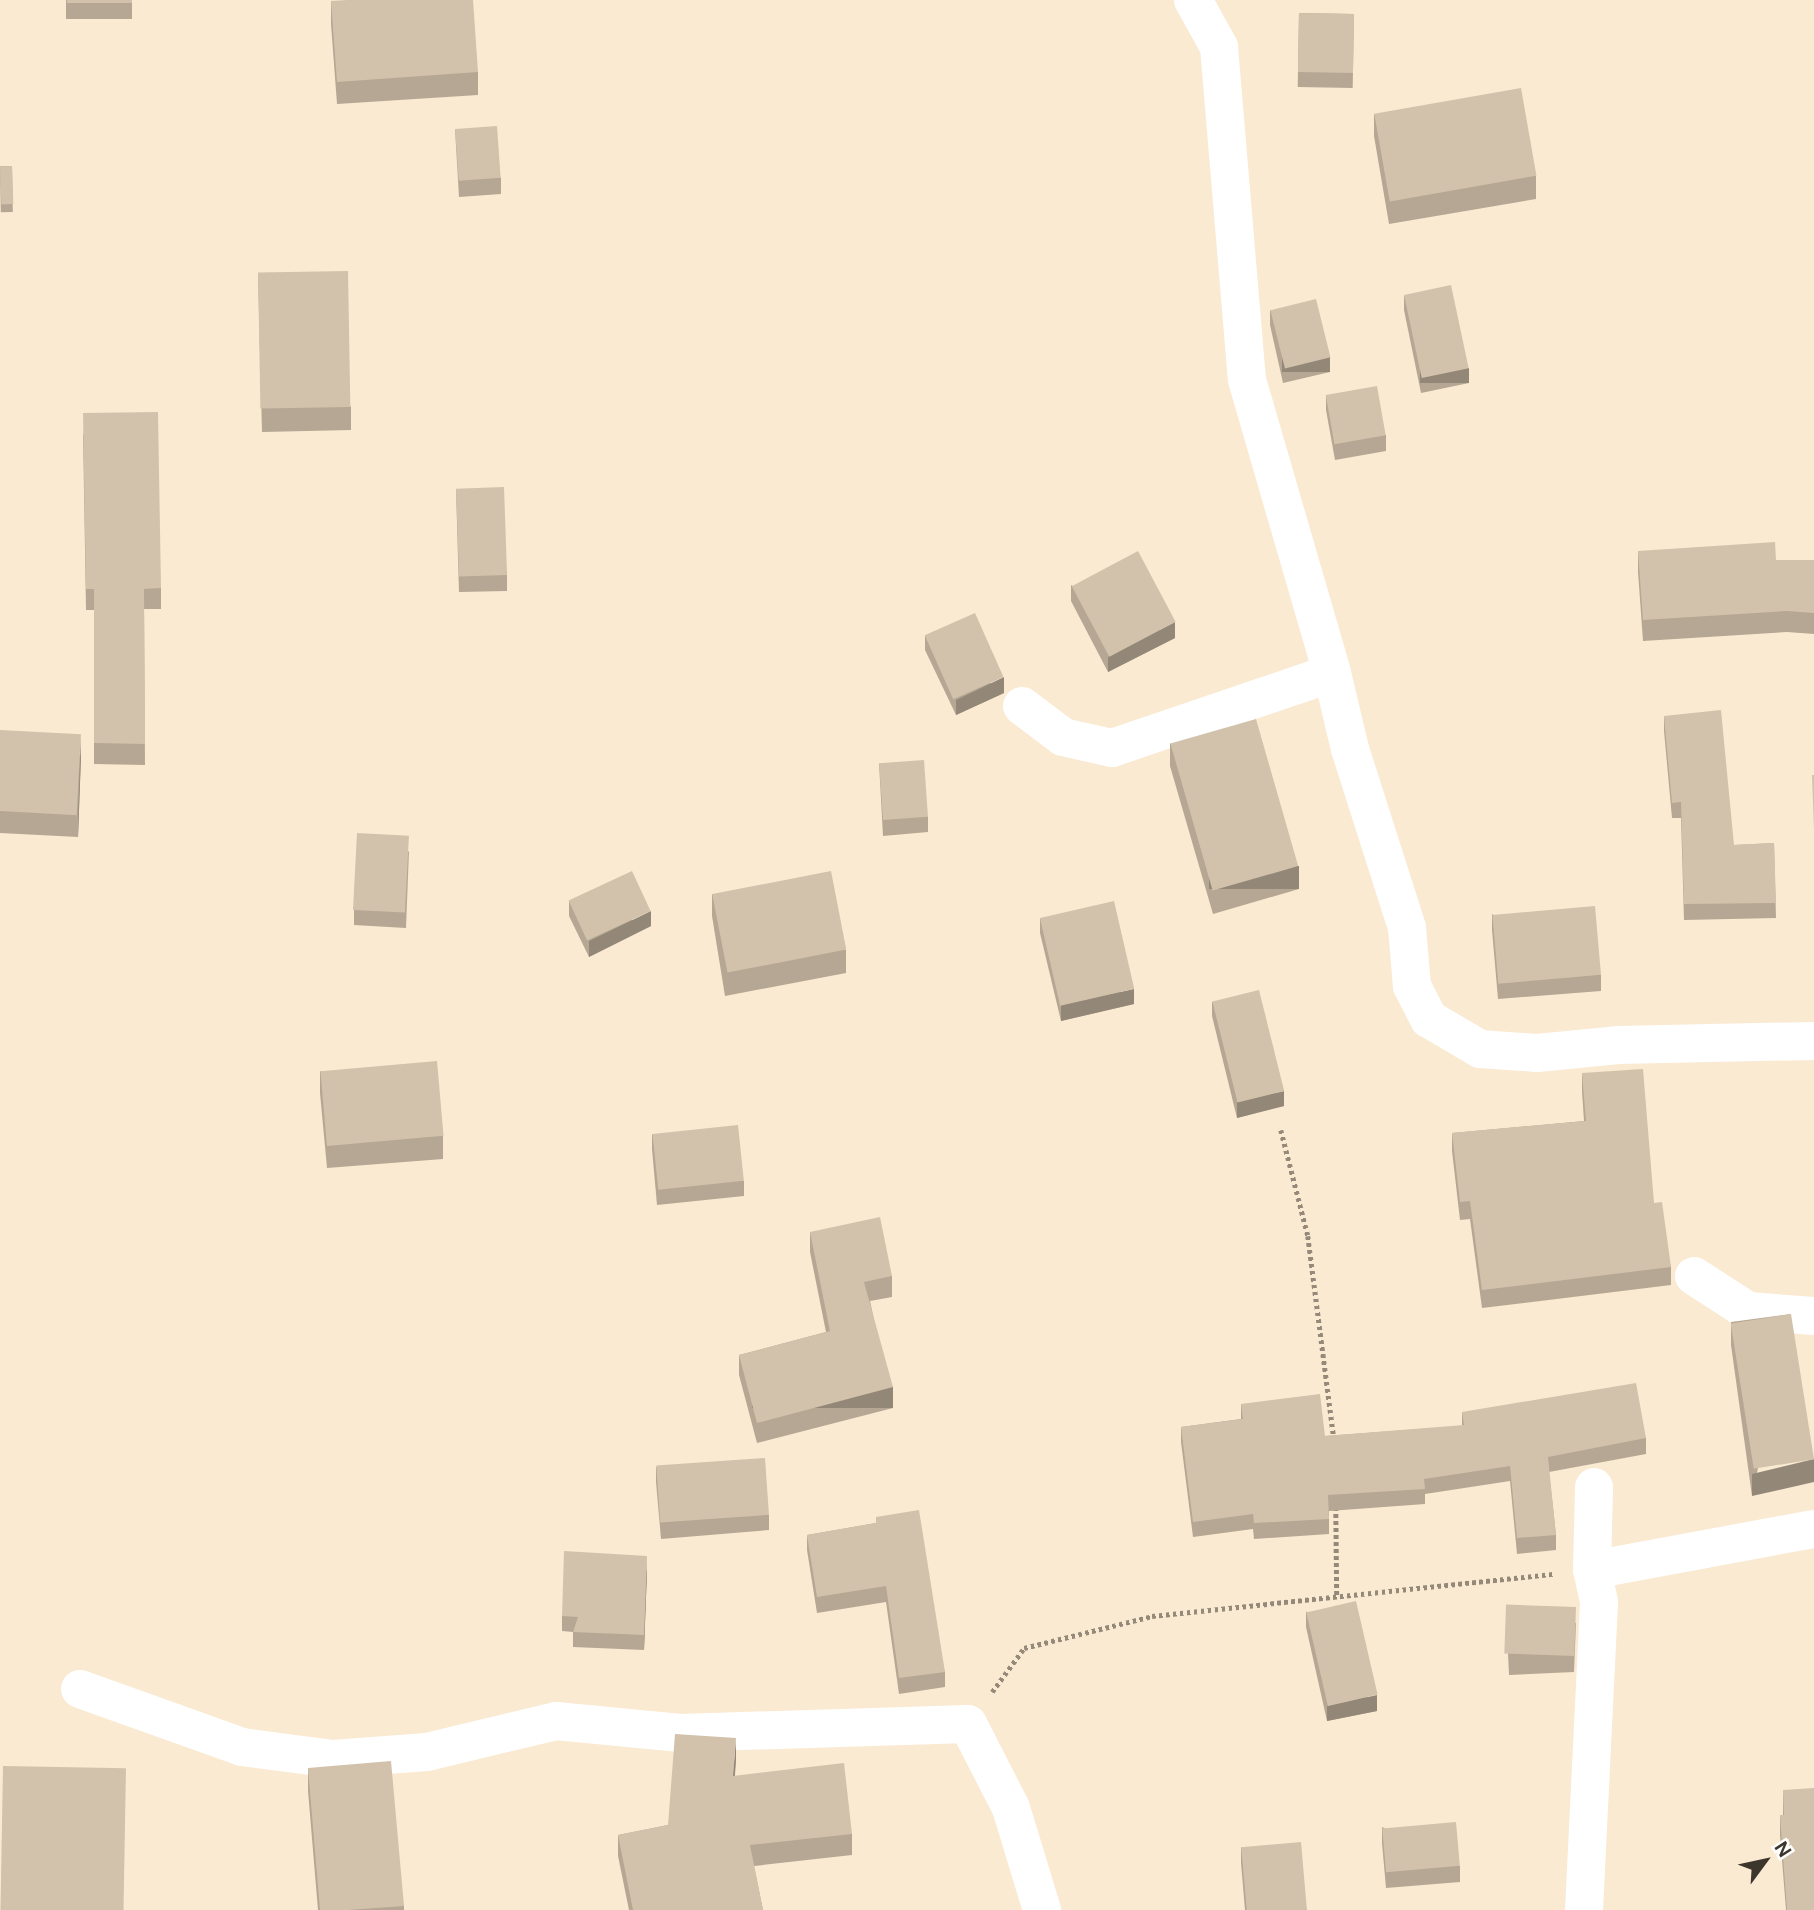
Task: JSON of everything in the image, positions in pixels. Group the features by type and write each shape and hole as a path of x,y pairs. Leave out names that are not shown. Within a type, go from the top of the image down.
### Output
{"street":[{"path":"1193,0 1219,47 1248,380 1332,673 1350,749 1407,928 1412,986 1429,1019 1480,1049 1537,1053 1618,1045 1814,1041"},
{"path":"1022,706 1063,737 1112,748 1332,673"},
{"path":"1694,1276 1748,1311 1814,1316"},
{"path":"1584,1910 1599,1602 1592,1570 1594,1487"},
{"path":"1592,1570 1814,1529"},
{"path":"80,1689 242,1747 333,1759 427,1752 556,1721 680,1733 968,1724 1011,1808 1042,1910"}],"path":[{"path":"1281,1130 1308,1236 1335,1448"},
{"path":"1336,1502 1337,1597"},
{"path":"968,1724 1024,1648 1152,1616 1592,1570"}],"building":[{"path":"67,0 132,0 132,3 67,3"},
{"path":"473,0 478,72 337,82 331,1"},
{"path":"1299,13 1354,14 1353,73 1298,72"},
{"path":"1521,88 1536,176 1390,202 1374,114"},
{"path":"497,126 501,178 459,181 455,129"},
{"path":"0,166 12,166 13,204 1,204"},
{"path":"348,271 350,407 260,409 258,273"},
{"path":"1451,285 1469,368 1422,378 1404,295"},
{"path":"1316,299 1331,357 1285,369 1270,310"},
{"path":"1377,386 1386,435 1334,444 1326,395"},
{"path":"158,412 161,588 144,589 145,744 94,743 94,589 86,589 83,413"},
{"path":"504,487 507,575 459,577 456,489"},
{"path":"1775,542 1776,560 1814,560 1814,613 1787,611 1643,620 1638,551"},
{"path":"1138,551 1176,622 1109,657 1072,586"},
{"path":"975,613 1003,677 953,699 925,635"},
{"path":"1721,710 1734,845 1774,843 1776,903 1684,904 1681,802 1672,803 1664,716"},
{"path":"1256,719 1298,866 1213,891 1170,744"},
{"path":"0,730 81,734 77,815 0,811"},
{"path":"924,760 928,817 883,820 879,763"},
{"path":"1812,775 1814,775 1814,830"},
{"path":"357,833 409,836 405,913 353,910"},
{"path":"632,871 651,911 587,940 569,901"},
{"path":"831,871 846,950 727,973 712,894"},
{"path":"1114,901 1134,989 1060,1006 1040,918"},
{"path":"1595,906 1601,975 1498,984 1492,915"},
{"path":"1259,990 1284,1091 1238,1103 1212,1002"},
{"path":"437,1061 444,1136 327,1146 320,1071"},
{"path":"1643,1069 1654,1203 1662,1202 1671,1267 1482,1290 1470,1201 1460,1202 1452,1133 1586,1121 1582,1073"},
{"path":"738,1125 744,1181 658,1190 652,1134"},
{"path":"880,1217 892,1276 864,1282 893,1387 757,1423 739,1355 830,1331 810,1232"},
{"path":"1791,1314 1814,1459 1754,1469 1731,1324"},
{"path":"1636,1383 1646,1438 1548,1457 1556,1535 1517,1538 1510,1466 1424,1479 1425,1489 1328,1495 1329,1519 1254,1523 1253,1514 1193,1522 1181,1427 1243,1419 1241,1404 1320,1394 1325,1436 1464,1425 1462,1412"},
{"path":"765,1458 769,1515 660,1522 656,1466"},
{"path":"919,1510 945,1672 899,1678 886,1586 817,1597 807,1535 876,1523 876,1517"},
{"path":"564,1551 647,1556 644,1635 573,1632 578,1617 562,1616"},
{"path":"1356,1601 1378,1695 1328,1706 1306,1612"},
{"path":"1506,1605 1576,1607 1574,1656 1504,1654"},
{"path":"675,1734 736,1738 733,1776 844,1763 852,1834 750,1845 763,1910 633,1910 618,1835 668,1825"},
{"path":"391,1761 404,1906 320,1910 308,1768"},
{"path":"3,1766 126,1768 124,1910 0,1910"},
{"path":"1814,1788 1814,1910 1787,1910 1780,1815 1784,1815 1783,1790"},
{"path":"1456,1822 1460,1866 1386,1872 1382,1828"},
{"path":"1301,1842 1307,1910 1247,1910 1241,1847"}]}
